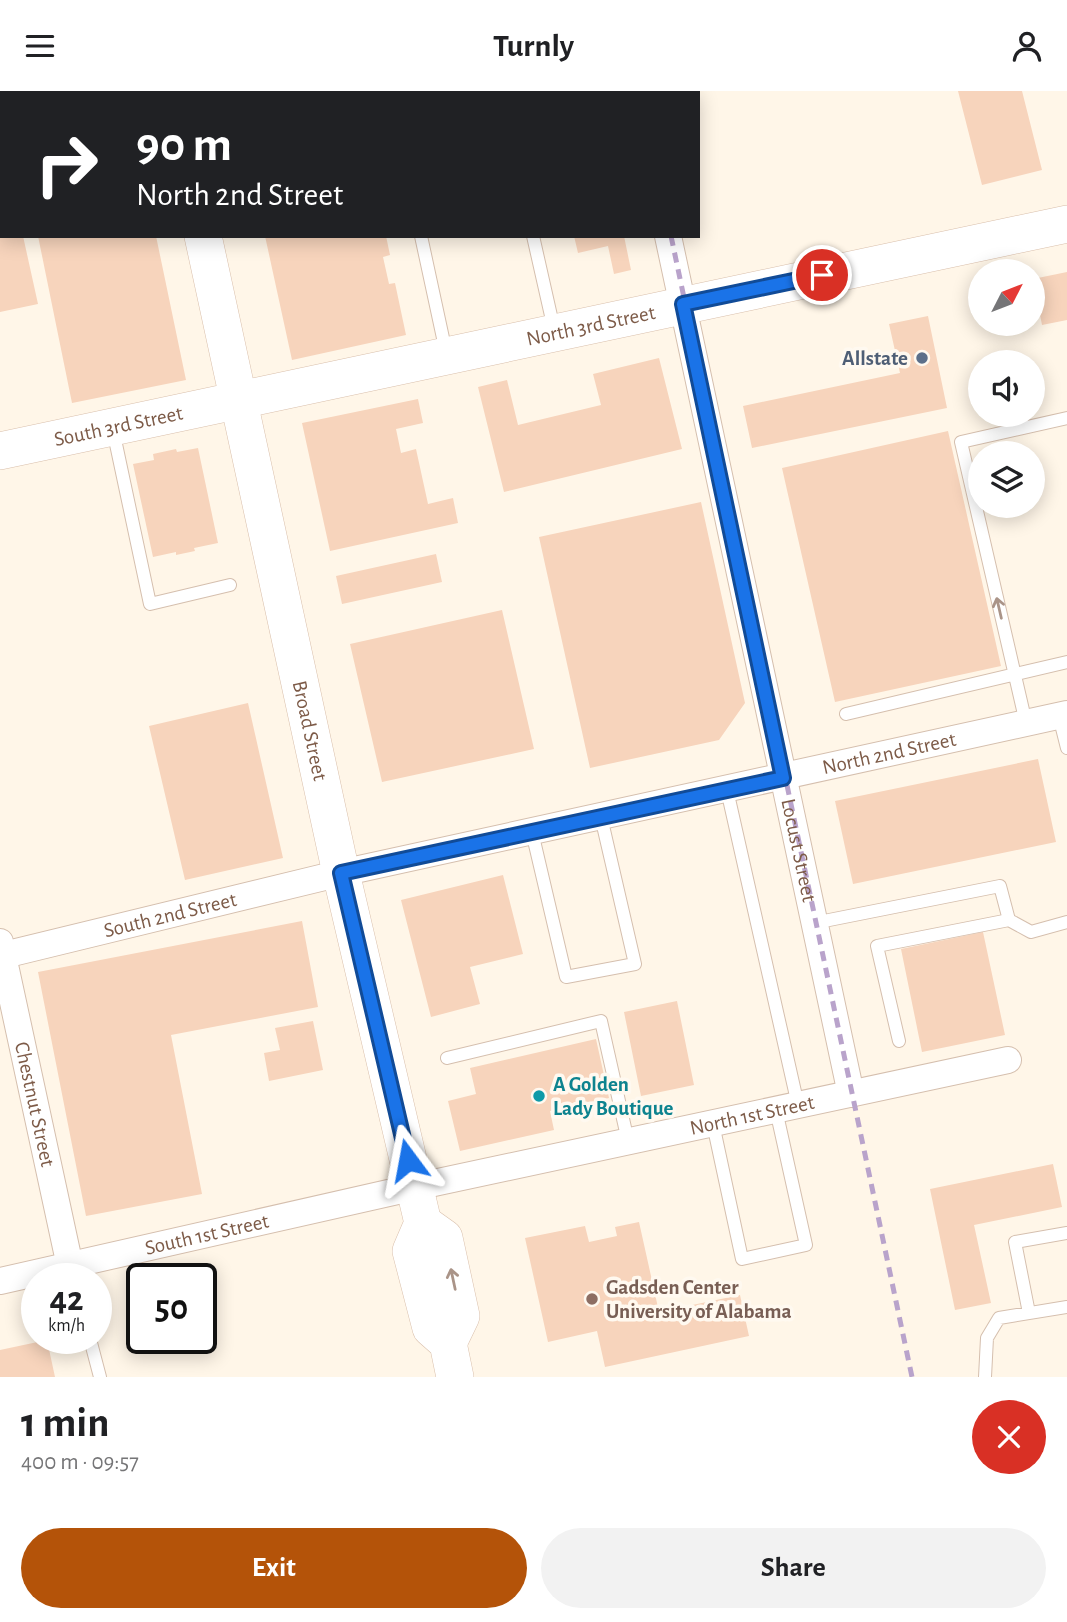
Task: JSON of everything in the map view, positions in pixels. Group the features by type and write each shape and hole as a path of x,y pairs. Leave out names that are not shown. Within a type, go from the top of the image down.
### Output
{"main road":[{"name":"North 3rd Street","path":"237,399 1067,223"},
{"name":"Broad Street","path":"204,238 341,873 423,1223 411,1251 431,1328 451,1360"},
{"name":"South 3rd Street","path":"0,451 237,399"}],"street":[{"name":"Locust Street","path":"668,238 851,1094"},
{"name":"North 2nd Street","path":"341,873 1063,715"},
{"name":"South 2nd Street","path":"1,951 341,873"},
{"name":"Chestnut Street","path":"1,951 69,1263"},
{"name":"North 1st Street","path":"415,1187 1008,1060"},
{"name":"South 1st Street","path":"111,1263 415,1187"},
{"name":"South 1st Street","path":"0,1281 21,1279"}],"lane":[{"path":"421,238 447,356"},
{"path":"533,238 555,333"},
{"path":"1026,723 961,442 1067,418"},
{"path":"112,426 150,604 230,585"},
{"path":"846,714 1067,662"},
{"path":"1063,715 1067,748"},
{"path":"713,1123 743,1259 806,1245 787,1108 727,790"},
{"path":"532,832 566,977 635,964 601,817"},
{"path":"814,922 1000,886 1009,920"},
{"path":"899,1041 877,946 1009,920 1031,932 1067,922"},
{"path":"447,1058 601,1021 628,1141"},
{"path":"1029,1313 1015,1242 1067,1233"},
{"path":"985,1377 987,1338 999,1318 1067,1307"},
{"path":"94,1354 100,1377"}],"building":[{"path":"958,91 1022,91 1042,170 982,185"},
{"path":"0,238 23,238 38,304 0,312"},
{"path":"38,238 156,238 186,380 72,403"},
{"path":"265,238 386,238 390,255 383,257 389,284 395,283 406,335 292,360"},
{"path":"574,238 624,238 631,270 614,274 608,246 578,253"},
{"path":"1067,272 1067,320 1045,324 1045,277"},
{"path":"928,316 947,408 752,448 743,406 900,373 889,324"},
{"path":"659,358 682,449 504,492 478,387 507,380 518,425 601,405 593,374"},
{"path":"418,399 423,423 396,429 401,453 416,449 428,504 453,498 458,523 330,551 302,423"},
{"path":"948,431 1001,666 835,702 782,468"},
{"path":"198,448 218,543 194,548 195,551 153,557 133,464 154,460 153,454"},
{"path":"701,502 745,703 719,740 590,768 539,537"},
{"path":"436,554 442,582 342,604 336,576"},
{"path":"502,610 534,749 382,782 350,644"},
{"path":"248,703 283,858 185,880 149,726"},
{"path":"1038,759 1056,842 853,884 835,801"},
{"path":"503,875 523,954 470,967 480,1004 431,1017 401,900"},
{"path":"302,921 318,1007 171,1035 202,1194 86,1216 38,972"},
{"path":"983,932 1005,1035 922,1052 901,949"},
{"path":"677,1001 694,1085 641,1096 624,1012"},
{"path":"313,1021 323,1070 269,1081 264,1053 280,1050 275,1028"},
{"name":"A Golden Lady Boutique","path":"596,1039 609,1098 550,1111 554,1130 460,1151 448,1101 476,1094 470,1068"},
{"path":"1053,1164 1062,1207 974,1225 991,1303 955,1310 930,1189"},
{"path":"639,1222 659,1312 740,1295 749,1336 605,1367 597,1331 548,1342 525,1238 585,1226 589,1242 617,1236 615,1227"},
{"path":"21,1346 21,1354 50,1354 55,1377 0,1377 0,1350"}],"railway":[{"path":"671,238 912,1377"}],"place":[{"name":"Allstate","path":"922,358"},
{"name":"A Golden Lady Boutique","path":"539,1096"},
{"name":"Gadsden Center University of Alabama","path":"592,1299"}],"route":[{"path":"408,1160 341,873 783,778 683,304 822,275"}]}
